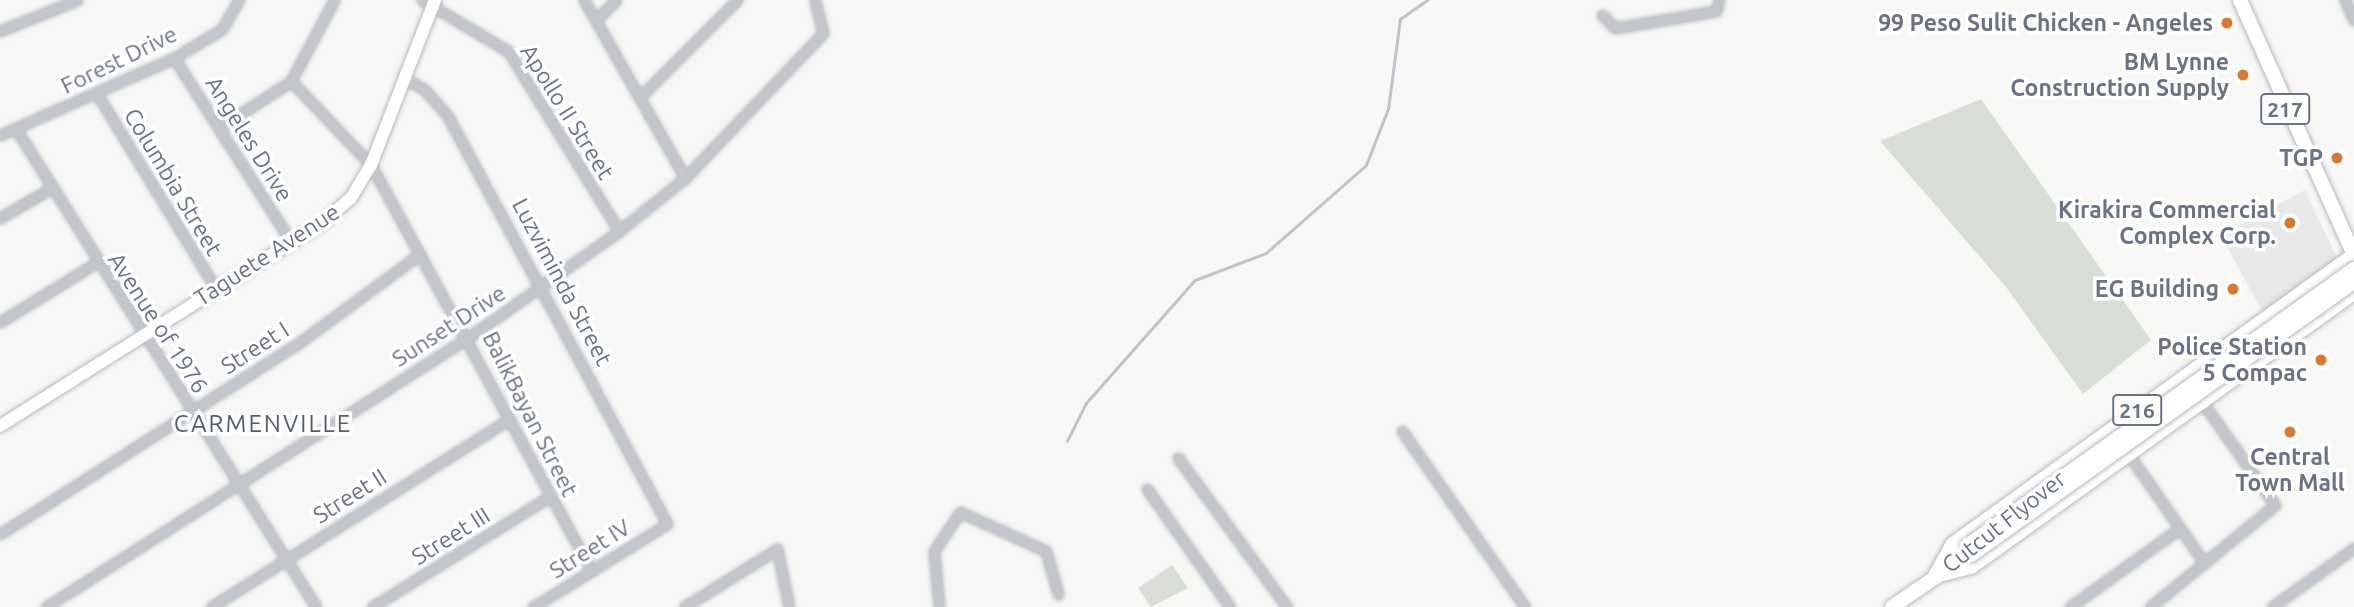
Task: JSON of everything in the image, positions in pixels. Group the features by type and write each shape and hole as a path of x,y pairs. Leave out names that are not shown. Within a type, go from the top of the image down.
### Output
{"main road":[{"name":"217","path":"2240,0 2350,236 2354,255"},
{"name":"216","path":"1935,576 1953,544 2354,255"},
{"name":"Cutcut Flyover","path":"1935,576 2354,269"},
{"name":"Cutcut Flyover","path":"1969,551 2354,282"},
{"name":"216","path":"1892,607 1935,576 1971,567 2351,296"},
{"path":"2286,303 2300,310 2304,328"},
{"path":"2176,382 2182,404 2199,406"}],"street":[{"path":"0,32 77,0"},
{"name":"Forest Drive","path":"0,135 174,58 222,29 239,0"},
{"path":"219,128 291,81 334,0"},
{"path":"584,0 642,95 685,178"},
{"path":"597,19 616,0"},
{"path":"642,95 737,0"},
{"name":"Sunset Drive","path":"46,607 469,337 545,286 619,231 685,178 823,33 824,22 815,0"},
{"path":"1602,15 1615,28 1716,11 1719,0"},
{"path":"2345,0 2354,20"},
{"name":"Taguete Avenue","path":"0,426 335,214 371,165 430,2"},
{"name":"Apollo II Street","path":"430,2 508,51 619,231"},
{"name":"Angeles Drive","path":"174,58 291,242"},
{"name":"Luzviminda Street","path":"402,77 439,101 545,286 667,524"},
{"name":"BalikBayan Street","path":"291,81 371,165 469,337 550,497 592,571"},
{"name":"Columbia Street","path":"97,94 216,289"},
{"name":"Avenue of 1976","path":"16,129 142,337 316,607"},
{"path":"0,218 51,188"},
{"name":"Street I","path":"0,534 191,412 420,254"},
{"path":"0,322 96,263"},
{"path":"2150,607 2203,561 2275,505 2199,406"},
{"name":"Street II","path":"211,607 510,419"},
{"path":"1402,431 1525,607"},
{"path":"2129,456 2203,561"},
{"path":"1178,458 1287,607"},
{"path":"1147,489 1230,607"},
{"name":"Street III","path":"372,607 550,497"},
{"path":"939,607 934,551 960,512 1046,551 1058,594"},
{"name":"Street IV","path":"533,607 667,524"},
{"path":"2070,607 2180,527"},
{"path":"2272,607 2354,548"},
{"path":"684,607 781,551 789,607"},
{"path":"701,597 703,607"}],"shaded area":[{"path":"1981,99 2151,340 2083,394 2006,287 1880,141"},
{"path":"2305,190 2338,260 2263,313 2221,235"},
{"path":"1172,565 1188,588 1151,607 1138,588"}],"waterway":[{"path":"1067,441 1086,403 1195,280 1266,253 1366,165 1388,109 1400,19 1427,0"}],"place":[{"name":"99 Peso Sulit Chicken - Angeles","path":"2227,23"},
{"name":"BM Lynne Construction Supply","path":"2243,75"},
{"name":"TGP","path":"2337,158"},
{"name":"Kirakira Commercial Complex Corp.","path":"2290,223"},
{"name":"EG Building","path":"2233,289"},
{"name":"Police Station 5 Compac","path":"2321,360"},
{"name":"Central Town Mall","path":"2290,432"}],"district":[{"name":"CARMENVILLE","path":"263,424"}]}
